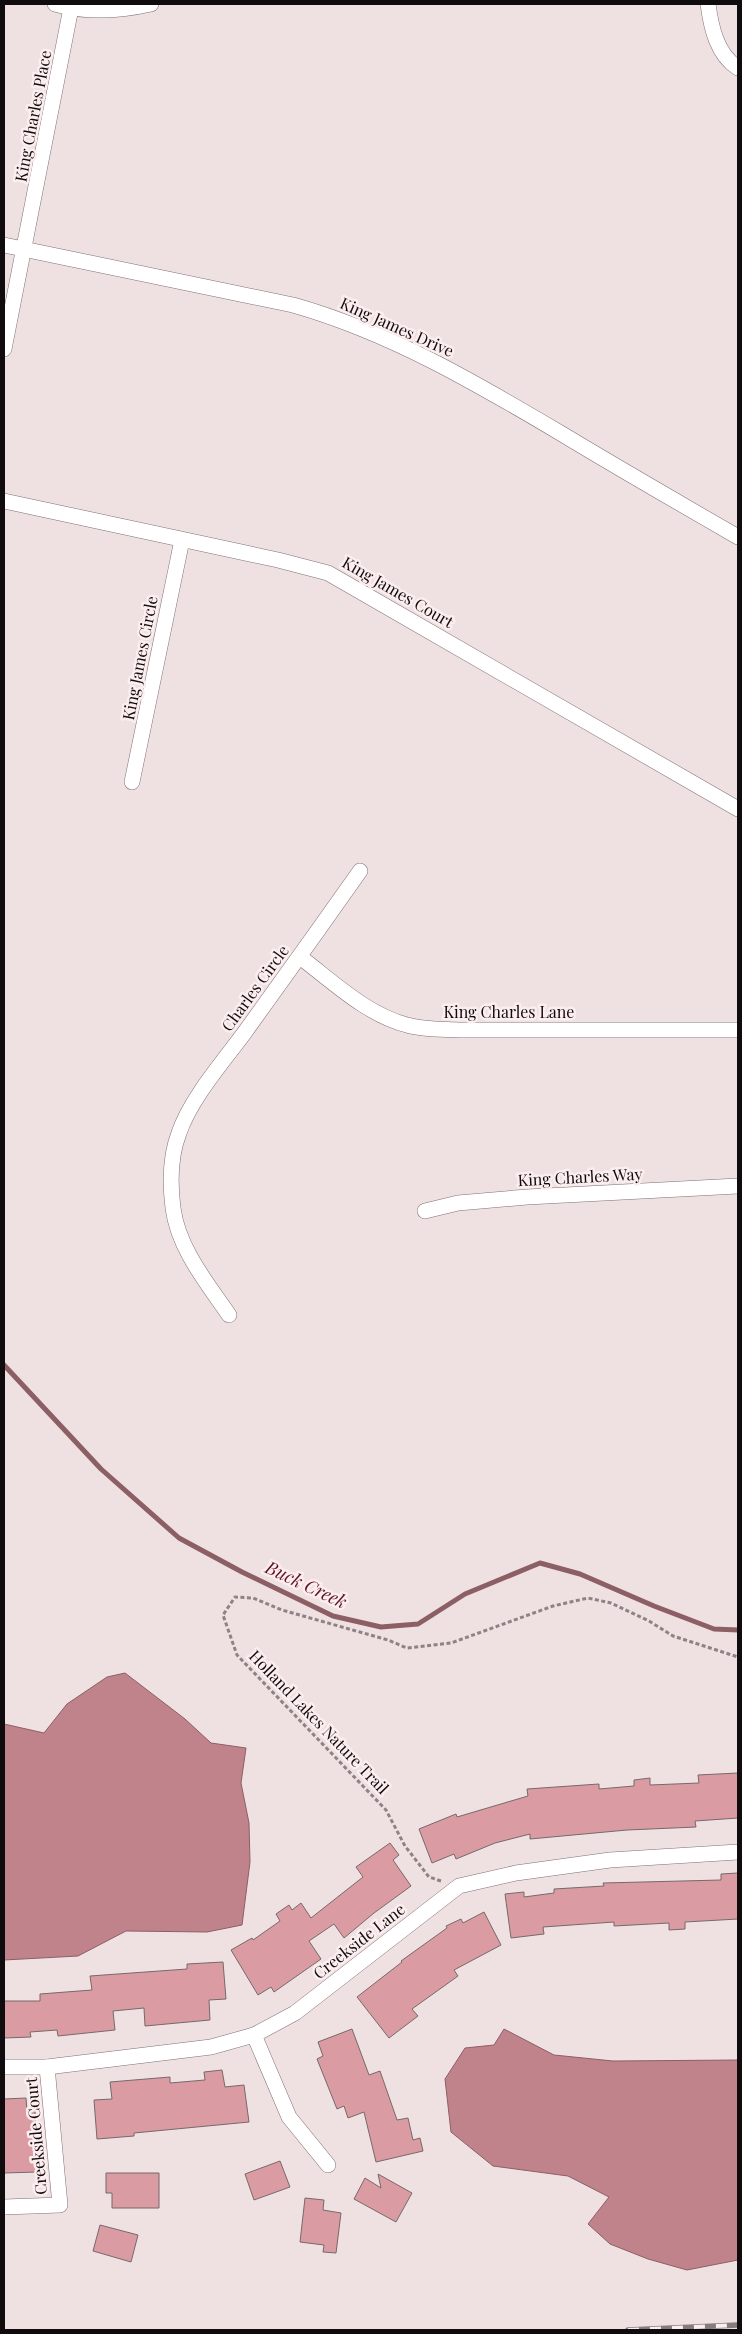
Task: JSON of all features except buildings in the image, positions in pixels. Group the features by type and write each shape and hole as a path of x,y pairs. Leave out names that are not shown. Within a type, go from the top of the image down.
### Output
{"street":[{"path":"55,4 71,8 111,10 152,4"},
{"path":"708,4 714,35 722,51 738,68"},
{"name":"King Charles Place","path":"4,349 71,8"},
{"name":"King James Drive","path":"4,245 293,305 323,314 377,335 418,353 504,400 738,537"},
{"name":"King James Court","path":"4,502 310,567 347,582 738,809"},
{"name":"King James Circle","path":"132,782 182,540"},
{"name":"Charles Circle","path":"229,1315 192,1258 178,1230 173,1209 172,1177 173,1159 181,1128 191,1108 360,871"},
{"name":"King Charles Lane","path":"300,957 362,1003 390,1019 420,1028 738,1030"},
{"name":"King Charles Way","path":"425,1211 458,1203 517,1198 738,1186"},
{"name":"Creekside Lane","path":"4,2067 47,2068 211,2047 254,2035 295,2013 459,1886 516,1873 610,1860 738,1852"},
{"path":"254,2035 289,2117 328,2165"},
{"name":"Creekside Court","path":"4,2207 60,2205 47,2068"}],"path":[{"name":"Holland Lakes Nature Trail","path":"459,1886 429,1877 405,1846 386,1810 237,1655 223,1615 235,1597 253,1598 282,1610 388,1640 407,1648 452,1644 553,1606 588,1598 611,1603 649,1621 673,1636 738,1657"}],"shaded area":[{"path":"125,1673 185,1719 211,1743 246,1748 241,1783 249,1823 250,1862 242,1925 207,1932 126,1931 78,1956 4,1960 4,1724 44,1733 67,1704 107,1677"},
{"path":"504,2029 554,2055 613,2061 738,2060 738,2260 687,2270 648,2259 610,2244 588,2224 609,2197 568,2176 493,2166 451,2132 445,2079 465,2048 494,2045"}],"waterway":[{"name":"Buck Creek","path":"4,1365 101,1469 179,1538 242,1572 333,1616 381,1627 418,1624 465,1594 540,1563 580,1574 654,1606 714,1629 738,1630"}],"railway":[{"path":"628,2330 738,2325"}]}
